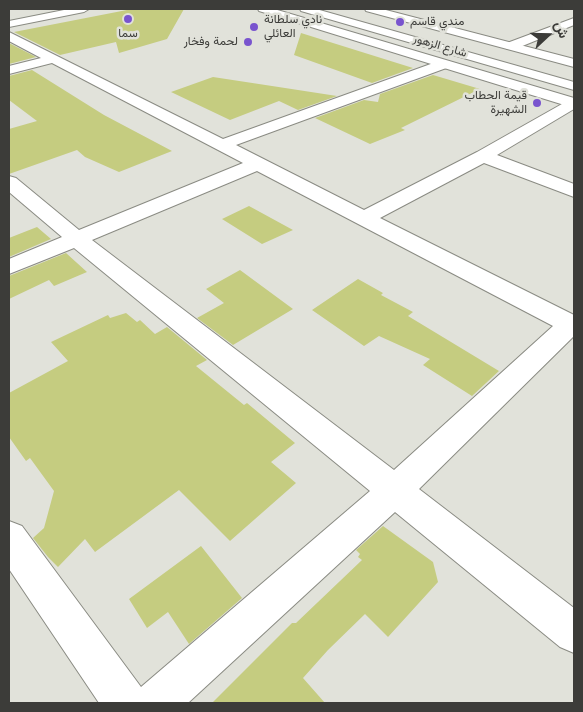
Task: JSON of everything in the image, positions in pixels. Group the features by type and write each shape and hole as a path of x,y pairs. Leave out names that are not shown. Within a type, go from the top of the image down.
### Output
{"street":[{"path":"9,16 42,9"},
{"path":"9,24 84,9"},
{"path":"263,9 574,103"},
{"path":"285,15 306,9"},
{"name":"شارع الزهور","path":"306,9 574,86"},
{"name":"شارع الزهور","path":"342,9 510,50 573,69"},
{"path":"380,10 510,50 574,21"},
{"path":"9,36 573,325 395,490 156,703"},
{"path":"494,62 508,60 510,50"},
{"path":"9,70 52,59"},
{"path":"221,145 444,64"},
{"path":"555,80 553,75 555,73 573,69"},
{"path":"364,218 483,156 574,103"},
{"path":"483,156 574,191"},
{"path":"9,267 257,164"},
{"path":"9,182 77,239 574,633"},
{"path":"9,538 125,703"}],"building":[{"path":"132,9 184,9 167,39 119,53 116,42 60,55 14,32"},
{"path":"301,33 413,68 372,83 294,55"},
{"path":"9,43 36,57 9,64"},
{"path":"32,70 104,115 172,151 119,172 85,157 77,150 9,174 9,129 37,121 9,100 9,76"},
{"path":"433,75 480,89 401,128 405,130 370,144 315,118 364,100 378,102 380,94"},
{"path":"213,77 337,96 298,110 279,101 230,120 171,92"},
{"path":"249,206 293,230 262,244 222,219"},
{"path":"37,227 51,239 9,257 9,238"},
{"path":"66,253 87,272 54,286 49,280 9,299 9,276"},
{"path":"240,270 293,309 233,345 197,318 224,303 206,289"},
{"path":"358,279 383,293 381,295 413,312 408,316 499,371 472,396 423,365 430,359 379,336 364,346 312,310"},
{"path":"126,313 137,322 140,320 155,334 167,327 207,360 196,366 244,405 247,403 295,443 271,462 296,483 230,541 179,490 95,552 85,539 58,567 33,538 44,528 54,491 30,458 26,461 9,437 9,393 68,361 51,342 108,315 110,318"},
{"path":"383,526 433,562 438,582 388,637 365,614 328,650 303,678 325,703 212,703 292,623 296,623 362,560 358,557 360,554 356,550"},
{"path":"201,546 242,598 189,644 168,612 147,628 129,599"}],"place":[{"name":"سما","path":"128,19"},
{"name":"مندي قاسم","path":"400,22"},
{"name":"نادي سلطانة العائلي","path":"254,27"},
{"name":"لحمة وفخار","path":"248,42"},
{"name":"قيمة الحطاب الشهيرة","path":"537,103"}]}
